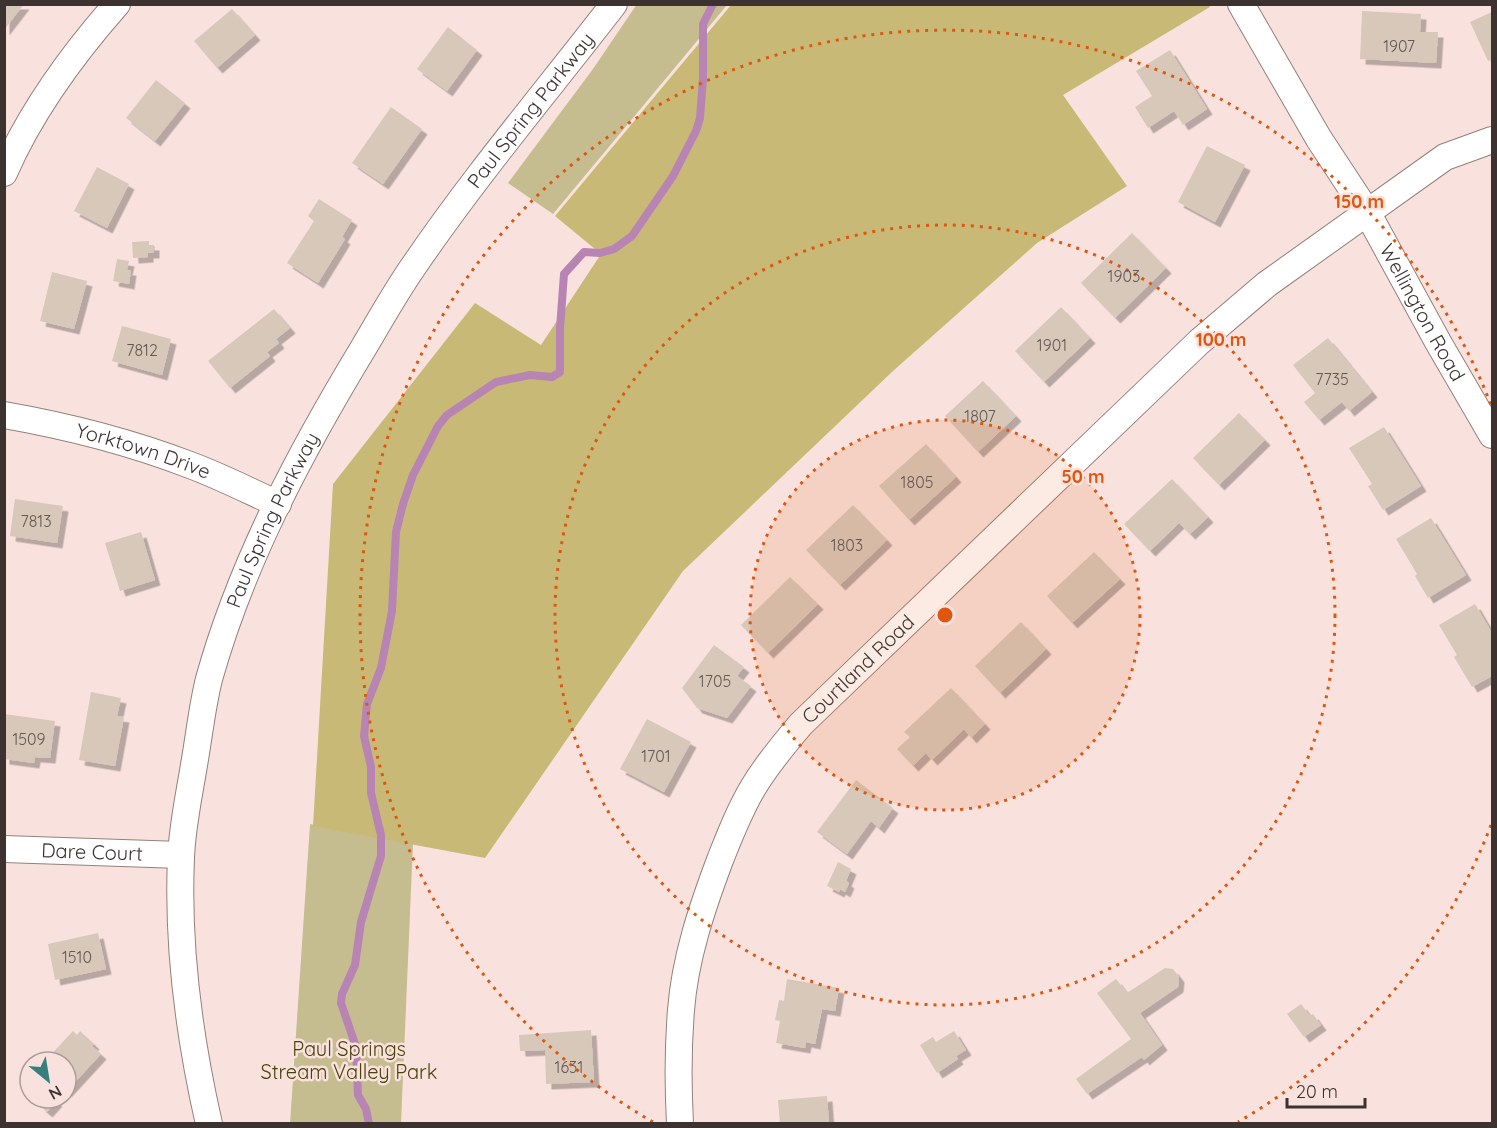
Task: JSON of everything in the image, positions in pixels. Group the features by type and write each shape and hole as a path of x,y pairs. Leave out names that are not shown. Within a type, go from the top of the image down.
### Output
{"street":[{"path":"4,173 54,83 117,4"},
{"name":"Paul Spring Parkway","path":"209,1124 186,1004 181,914 181,855 208,682 236,595 278,504 329,405 412,268 501,146 614,4"},
{"name":"Wellington Road","path":"1241,4 1319,139 1367,212 1492,435"},
{"name":"Courtland Road","path":"680,1124 681,1008 691,949 703,904 733,828 773,756 801,724 1198,342 1267,284 1445,157 1492,140"},
{"name":"Yorktown Drive","path":"4,415 44,422 136,446 192,465 278,504"},
{"name":"Dare Court","path":"4,849 181,855"}],"green space":[{"path":"637,4 727,5 553,214 508,183 593,69"},
{"name":"Paul Springs Stream Valley Park","path":"310,824 413,843 401,1123 290,1124"}],"shaded area":[{"path":"1208,4 1210,7 1063,95 1127,186 1037,243 893,371 683,571 485,858 313,826 333,484 475,303 541,345 601,254 555,216 731,5"}],"building":[{"path":"4,4 24,4 4,30"},
{"path":"232,9 255,35 217,68 194,41"},
{"path":"1362,11 1421,14 1420,32 1438,32 1436,63 1360,59"},
{"path":"1492,12 1492,59 1488,61 1470,22"},
{"path":"448,27 477,50 447,91 417,69"},
{"path":"1170,50 1207,109 1183,125 1174,111 1148,128 1135,107 1152,96 1136,71"},
{"path":"156,80 185,103 155,141 126,118"},
{"path":"391,107 422,129 383,184 352,163"},
{"path":"1207,146 1245,165 1215,222 1178,202"},
{"path":"97,167 129,184 107,228 74,211"},
{"path":"319,199 352,220 342,237 345,239 318,283 287,263 314,221 308,216"},
{"path":"1132,233 1166,268 1115,318 1081,283"},
{"path":"149,241 149,245 154,245 154,253 148,253 148,257 133,258 132,242"},
{"path":"117,259 129,261 127,270 131,270 129,284 113,281"},
{"path":"52,272 87,281 74,329 40,321"},
{"path":"1061,307 1090,338 1044,382 1015,351"},
{"path":"274,309 290,328 276,339 279,343 267,352 270,356 230,388 208,361"},
{"path":"122,326 171,339 162,375 112,361"},
{"path":"1328,338 1372,392 1349,411 1342,402 1319,420 1304,402 1315,393 1293,365"},
{"path":"983,381 1016,416 978,452 945,416"},
{"path":"1239,413 1265,440 1219,485 1193,458"},
{"path":"1384,427 1421,486 1383,510 1368,486 1372,484 1349,448"},
{"path":"926,444 956,477 909,520 879,486"},
{"path":"1172,479 1208,517 1190,534 1179,523 1150,551 1124,524"},
{"path":"15,499 63,506 57,543 10,536"},
{"path":"853,505 887,540 840,585 806,550"},
{"path":"1431,518 1466,575 1428,598 1396,539"},
{"path":"141,532 155,580 120,591 105,543"},
{"path":"1094,552 1120,579 1072,623 1047,596"},
{"path":"790,577 818,604 768,653 741,625"},
{"path":"1475,604 1492,633 1492,676 1472,687 1439,625"},
{"path":"1021,622 1046,649 1000,693 975,666"},
{"path":"714,645 744,667 737,676 751,686 727,718 697,708 682,688"},
{"path":"951,688 985,724 971,738 964,729 932,760 926,753 913,766 897,749 910,737 904,732"},
{"path":"91,692 121,698 117,716 124,717 115,766 79,760"},
{"path":"4,714 55,721 50,758 35,757 34,763 4,759"},
{"path":"647,719 691,742 664,792 620,769"},
{"path":"856,780 893,808 879,828 871,821 847,854 817,832"},
{"path":"838,862 851,869 846,881 849,883 845,892 840,889 839,892 827,886"},
{"path":"98,933 106,969 55,980 48,944"},
{"path":"1165,968 1173,969 1179,977 1178,987 1140,1013 1162,1045 1144,1060 1142,1057 1087,1094 1076,1079 1131,1039 1097,993 1116,979 1127,993"},
{"path":"787,979 839,988 835,1011 822,1009 815,1044 806,1042 805,1048 776,1043 780,1021 775,1020 779,1000 784,1001"},
{"path":"1301,1004 1321,1025 1304,1037 1287,1014"},
{"path":"591,1030 594,1082 546,1084 545,1050 520,1051 519,1035"},
{"path":"73,1031 77,1035 80,1031 101,1054 78,1079 78,1050 55,1050"},
{"path":"954,1031 966,1050 956,1056 958,1059 937,1073 920,1045 933,1037 936,1042"},
{"path":"827,1096 829,1124 780,1124 778,1100"}],"waterway":[{"path":"369,1124 366,1109 358,1095 356,1047 341,1003 342,994 355,965 361,922 381,856 381,835 371,793 371,767 364,736 367,704 381,668 392,611 396,532 403,504 413,475 438,426 447,415 496,382 530,375 552,377 560,372 564,274 584,252 600,253 614,249 632,236 673,176 696,131 700,118 703,24 713,4"}]}
